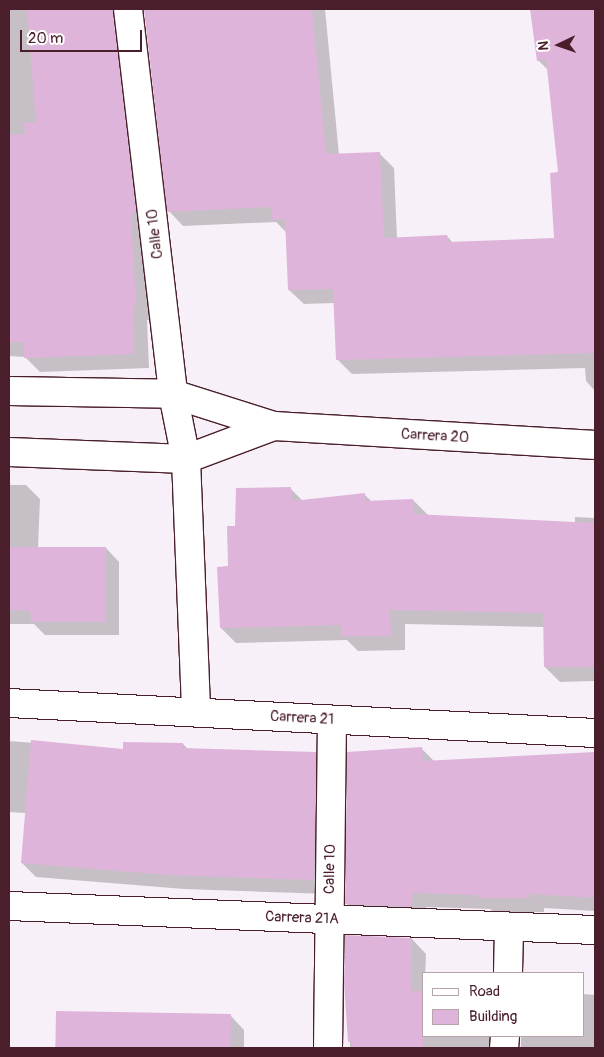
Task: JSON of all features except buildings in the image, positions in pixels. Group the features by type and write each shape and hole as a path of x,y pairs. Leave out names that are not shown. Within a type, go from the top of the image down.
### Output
{"street":[{"name":"Calle 10","path":"128,9 173,394 186,459 196,712"},
{"name":"Carrera 20","path":"9,391 173,394 274,426 595,445"},
{"name":"Carrera 20","path":"9,452 186,459 274,426"},
{"name":"Carrera 21","path":"9,703 595,733"},
{"name":"Calle 10","path":"328,1048 332,720"},
{"name":"Carrera 21A","path":"9,906 595,930"},
{"path":"508,972 510,928"}]}
